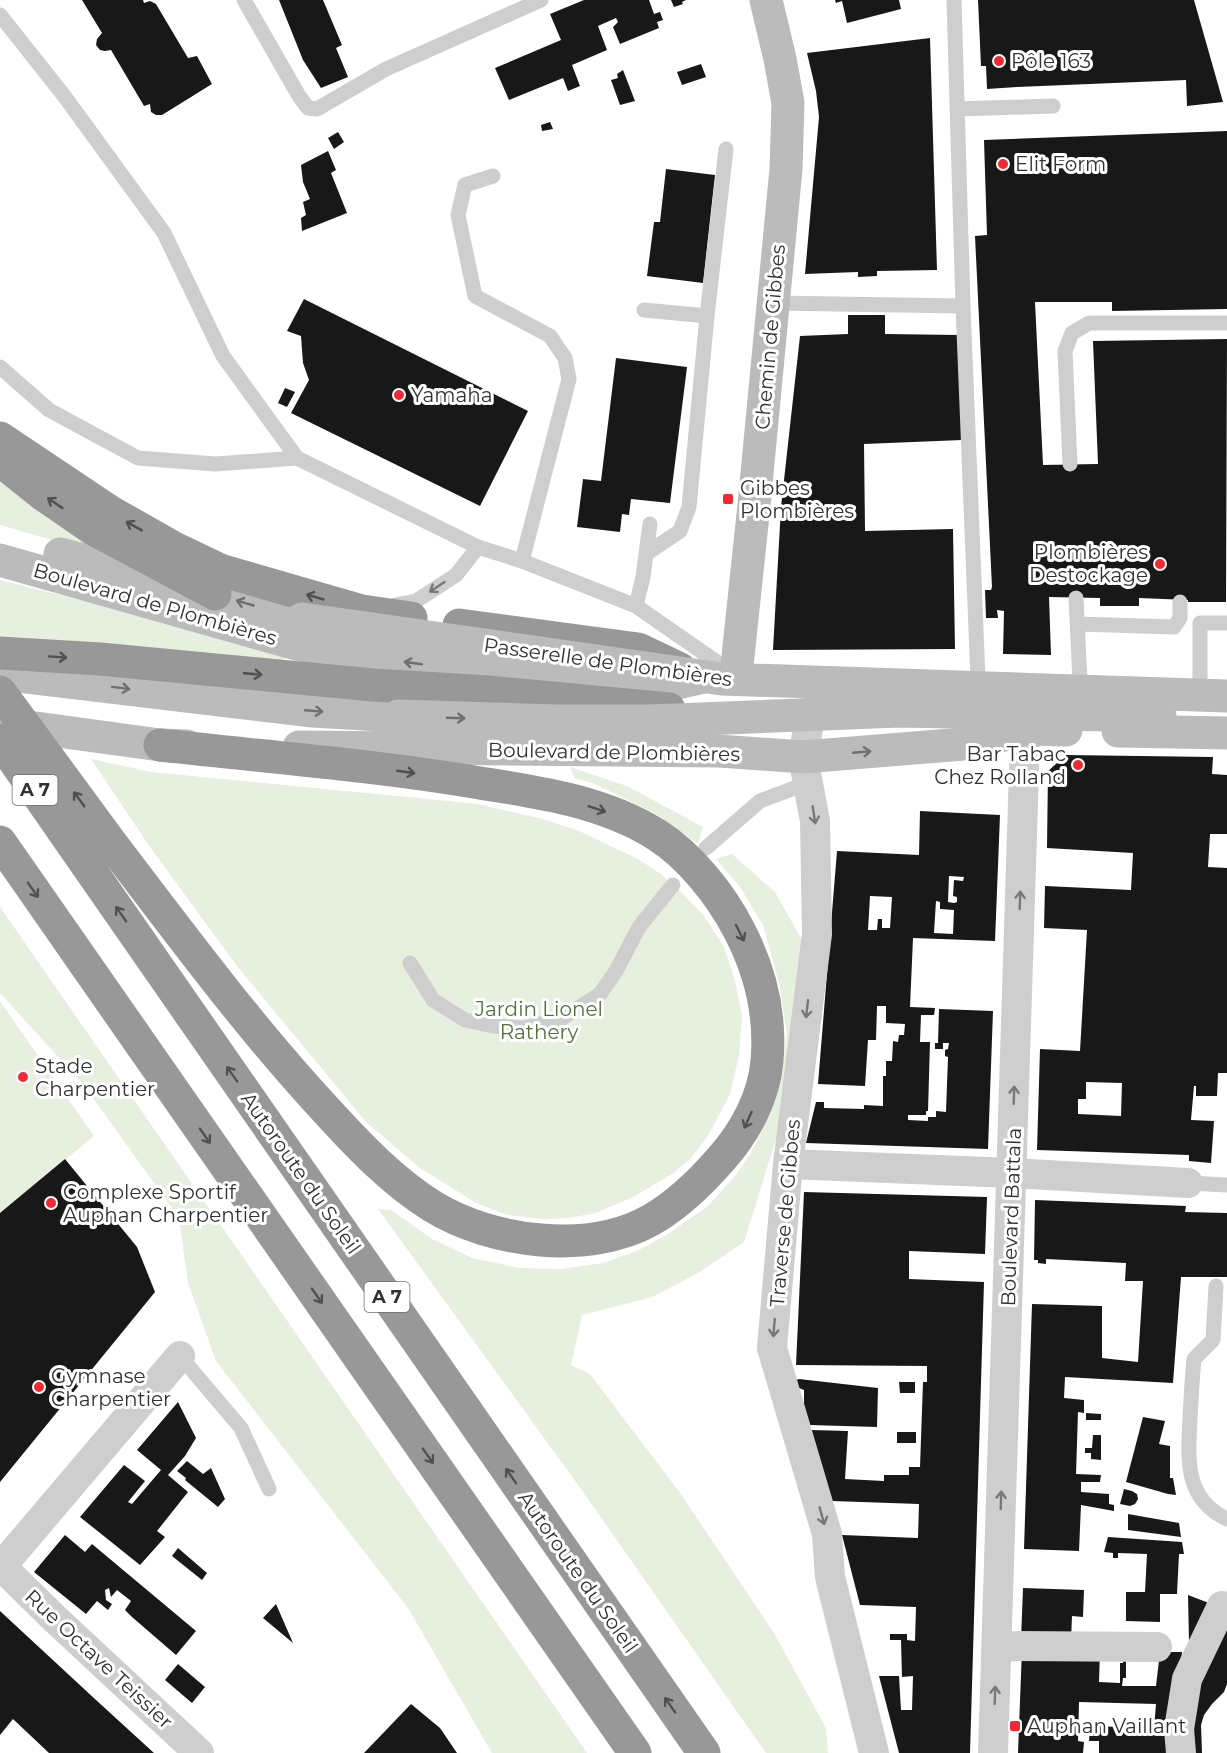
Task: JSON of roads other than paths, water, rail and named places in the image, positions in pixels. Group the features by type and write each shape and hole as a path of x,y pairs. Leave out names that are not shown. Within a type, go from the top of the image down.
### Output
{"highway":[{"path":"0,438 109,511 176,549 220,570 362,611 638,649 698,678"},
{"path":"0,460 45,496 93,529 215,594"},
{"path":"0,653 100,659 373,685 489,692 764,717 1024,729"},
{"path":"0,692 114,847 236,1005 351,1137 399,1182 433,1206 471,1226 547,1241 587,1239 629,1229 649,1221 678,1202 731,1148 746,1126 767,1064 767,1022 757,970 732,917 716,893 695,867 659,836 600,809 512,788 381,768 160,745"},
{"name":"Autoroute du Soleil","path":"0,740 704,1753"},
{"path":"0,842 635,1753"}],"street":[{"name":"Chemin de Gibbes","path":"736,675 786,170 788,103 766,0"},
{"name":"Passerelle de Plombières","path":"0,539 215,594 302,619 722,679 1218,688"},
{"name":"Boulevard de Plombières","path":"0,560 297,644 372,658 629,694 698,678 736,675 1080,681 1218,688"},
{"name":"Passerelle de Plombières","path":"0,674 313,711 398,716 558,721 649,721 899,711 1227,718"},
{"path":"698,678 689,710 699,741 720,751 755,737 764,717 765,696 754,685 736,675"},
{"name":"Traverse de Gibbes","path":"844,676 825,694 810,718 806,770 815,821 817,934 788,1164 772,1348 827,1534 830,1577 874,1753"},
{"name":"Boulevard Battala","path":"993,1753 1027,680"},
{"name":"Boulevard de Plombières","path":"0,723 160,745 720,751 806,770 976,742 1024,729 1227,733"},
{"path":"788,1164 1188,1183"},
{"path":"0,1566 180,1356"},
{"name":"Rue Octave Teissier","path":"0,1566 199,1753"},
{"path":"1181,1753 1179,1729 1187,1679 1222,1606"},
{"path":"997,1646 1157,1647"}],"lane":[{"path":"244,0 299,96 308,108 317,110 386,69 541,0"},
{"path":"954,0 963,306 978,679"},
{"path":"0,15 65,97 164,233 223,356 297,458 478,547 522,561 636,606 736,675"},
{"path":"958,109 1053,106"},
{"path":"646,554 680,531 689,507 726,149"},
{"path":"493,176 465,185 458,215 476,296 550,336 565,358 568,379 522,561"},
{"path":"773,303 963,306"},
{"path":"644,310 707,316"},
{"path":"1070,464 1065,351 1072,333 1089,323 1227,322"},
{"path":"0,367 49,410 138,458 215,464 297,458"},
{"path":"636,606 650,524"},
{"path":"362,611 416,602 456,575 478,547"},
{"path":"1076,598 1080,681"},
{"path":"1078,624 1174,627 1180,618 1180,602"},
{"path":"1218,688 1200,623 1227,623"},
{"path":"706,848 760,801 806,770"},
{"path":"410,963 433,1000 465,1020 492,1026 524,1028 561,1019 600,994 616,971 639,927 673,885"},
{"path":"1188,1183 1227,1185"},
{"path":"1216,1286 1221,1315 1213,1340 1194,1359 1188,1458 1200,1497 1213,1512 1227,1519"},
{"path":"180,1356 241,1428 269,1489"}],"place":[{"name":"Pôle 163","path":"999,61"},
{"name":"Elit Form","path":"1003,164"},
{"name":"Yamaha","path":"399,395"},
{"name":"Gibbes Plombières","path":"728,499"},
{"name":"Plombières Destockage","path":"1160,564"},
{"name":"Bar Tabac Chez Rolland","path":"1078,765"},
{"name":"Stade Charpentier","path":"23,1077"},
{"name":"Complexe Sportif Auphan Charpentier","path":"51,1203"},
{"name":"Gymnase Charpentier","path":"39,1387"},
{"name":"Auphan Vaillant","path":"1015,1726"}],"park label":[{"name":"Jardin Lionel Rathery","path":"539,1020"}]}
